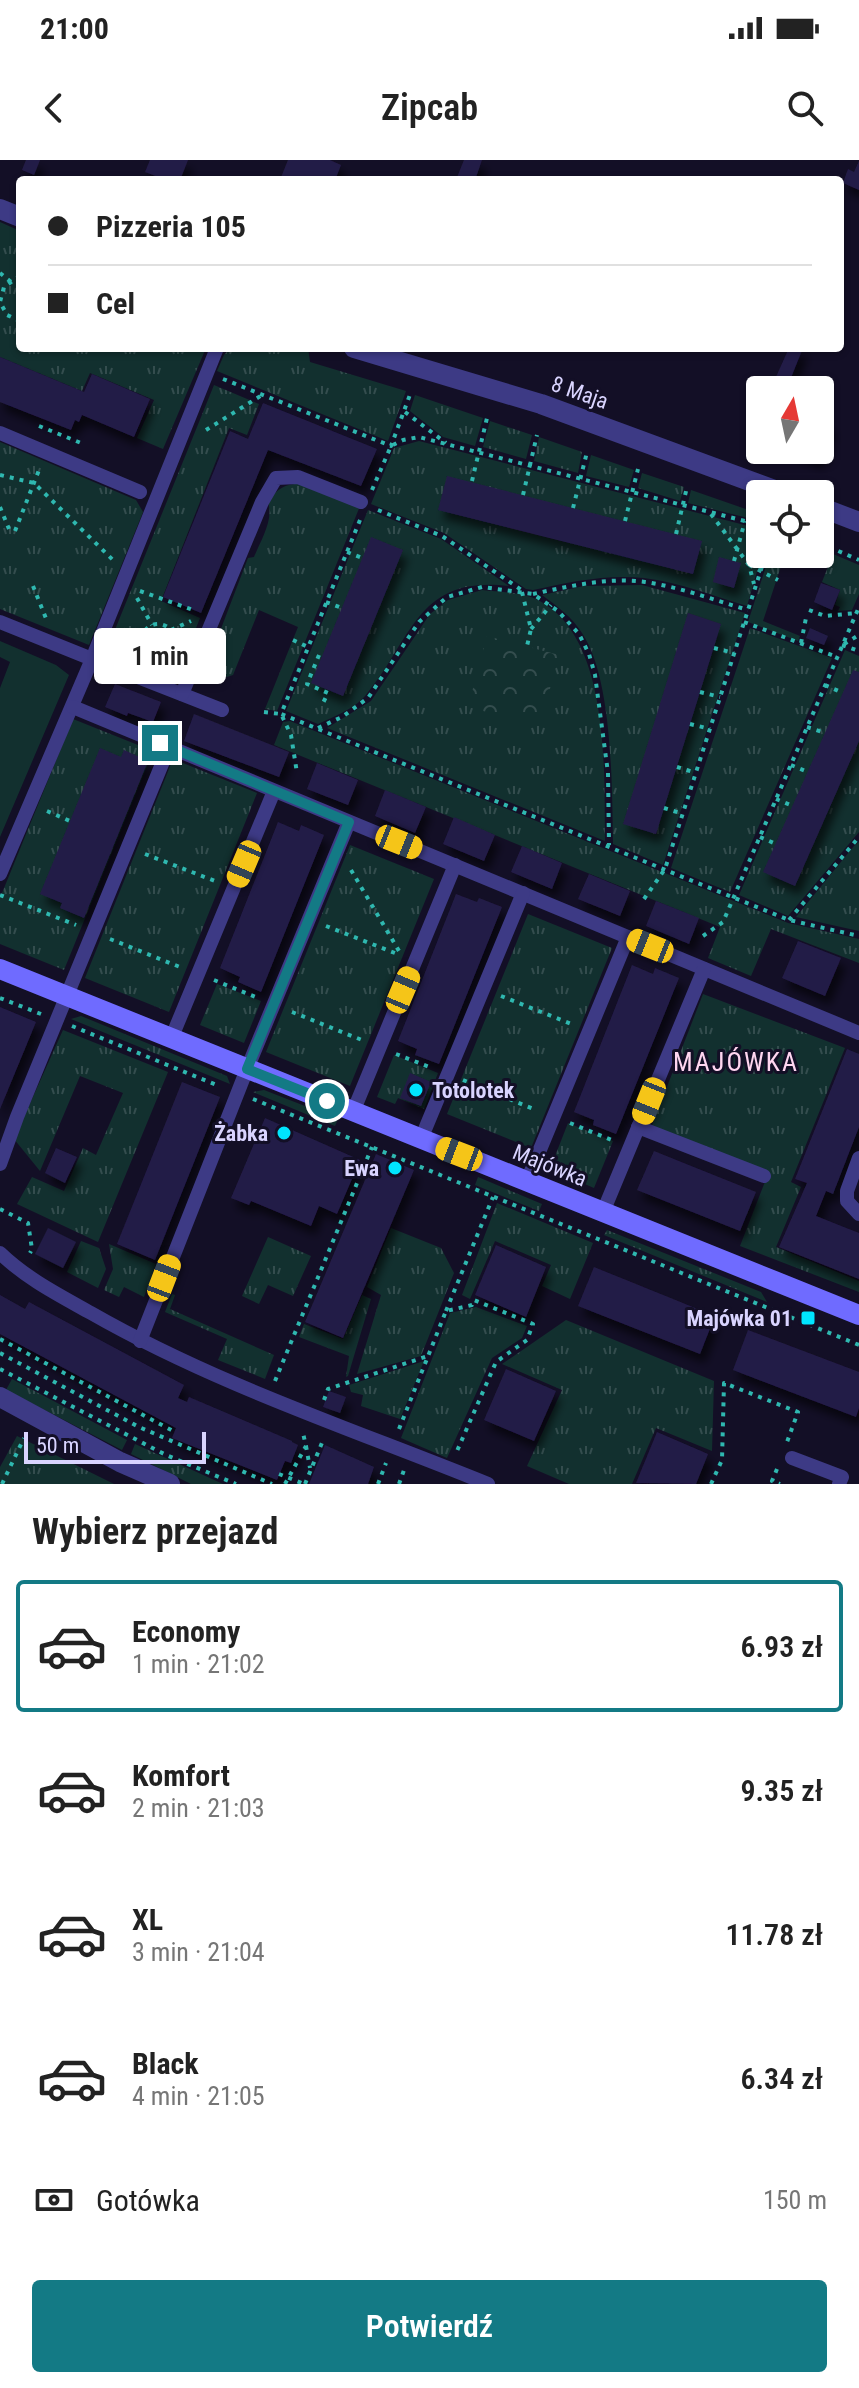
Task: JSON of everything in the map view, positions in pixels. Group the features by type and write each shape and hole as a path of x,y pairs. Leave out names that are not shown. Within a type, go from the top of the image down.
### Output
{"street":[{"name":"8 Maja","path":"367,352 541,404 747,480"},
{"path":"834,512 859,522"},
{"name":"Majówka","path":"0,969 859,1315"},
{"path":"0,1397 120,1462 170,1484"}],"lane":[{"path":"0,874 73,707 216,352"},
{"path":"0,433 140,492"},
{"path":"182,694 262,502 276,478 298,477 364,503"},
{"path":"0,622 222,710"},
{"path":"73,707 859,1033"},
{"path":"0,1164 169,747"},
{"path":"171,1039 274,791"},
{"path":"140,1341 349,822"},
{"path":"353,1112 455,865"},
{"path":"421,1139 523,893"},
{"path":"527,1181 628,937"},
{"path":"603,1212 704,969"},
{"path":"638,1127 764,1176"},
{"path":"859,1158 847,1191 847,1201 859,1214"},
{"path":"0,1253 19,1272 140,1341 268,1398 488,1484"},
{"path":"787,1456 842,1477 839,1484"}],"path":[{"path":"0,273 11,282"},
{"path":"16,279 4,287 0,305 7,315 16,319"},
{"path":"208,372 391,446 419,437 745,521 734,561"},
{"path":"297,773 291,735 281,714 411,392"},
{"path":"202,432 262,395"},
{"path":"405,412 448,444"},
{"path":"472,481 487,418"},
{"path":"523,495 537,435"},
{"path":"573,508 587,452"},
{"path":"0,507 12,530 46,453"},
{"path":"625,521 638,469"},
{"path":"0,475 34,483 121,567 126,578"},
{"path":"676,534 687,487"},
{"path":"364,503 442,536 524,592 531,629 527,646"},
{"path":"710,512 746,561"},
{"path":"834,549 859,560"},
{"path":"347,552 362,558"},
{"path":"750,568 755,587"},
{"path":"755,568 778,580"},
{"path":"644,899 661,879 665,869 761,568"},
{"path":"533,594 583,583 643,582 748,610"},
{"path":"33,586 52,632"},
{"path":"152,625 130,587 205,614 171,630"},
{"path":"318,728 342,717 368,698 419,622 447,597 482,587 533,594 551,605 579,634 589,654 595,675 608,773 609,847"},
{"path":"326,602 342,608"},
{"path":"531,629 551,605"},
{"path":"809,610 825,616 858,611"},
{"path":"703,936 723,922 858,611"},
{"path":"801,643 806,618"},
{"path":"744,622 837,657"},
{"path":"160,624 171,630 174,642 167,653 155,656 144,650 141,637 152,625 160,624"},
{"path":"842,645 859,635"},
{"path":"293,640 321,656 307,684"},
{"path":"842,645 859,651"},
{"path":"714,648 734,653"},
{"path":"294,681 328,693 321,707"},
{"path":"825,685 843,693"},
{"path":"700,692 720,697"},
{"path":"264,712 281,714 318,728 789,920 859,936"},
{"path":"690,724 710,729"},
{"path":"807,727 825,733"},
{"path":"791,765 808,772"},
{"path":"677,767 696,773"},
{"path":"776,799 793,806"},
{"path":"30,804 70,821"},
{"path":"664,808 683,814"},
{"path":"760,837 776,844"},
{"path":"789,920 859,837"},
{"path":"128,847 233,889"},
{"path":"309,919 402,956 372,903 357,885 339,847"},
{"path":"0,895 630,1147"},
{"path":"483,989 590,1031"},
{"path":"0,998 859,1345"},
{"path":"268,1398 372,1147"},
{"path":"393,1445 493,1197"},
{"path":"0,1209 28,1223 32,1249 19,1272"},
{"path":"446,1311 472,1305 474,1300 533,1324 527,1340 496,1362 449,1468"},
{"path":"0,1339 175,1432"},
{"path":"0,1353 139,1427 272,1484"},
{"path":"279,1474 304,1484 311,1470 324,1420 328,1389 428,1356"},
{"path":"0,1377 11,1359"},
{"path":"2,1370 166,1455 236,1484"},
{"path":"711,1484 722,1460 724,1383 798,1412 787,1456"},
{"path":"300,1410 311,1470"},
{"path":"2,1484 24,1438"},
{"path":"285,1484 306,1446"},
{"path":"777,1467 772,1481 780,1484"}],"green space":[{"path":"0,222 16,229 16,352 204,352 163,449 137,438 154,400 90,373 82,391 0,357"},
{"path":"227,352 309,352 310,362 406,391 388,441 217,371"},
{"path":"214,385 259,404 247,435 229,428 161,601 200,618 181,666 174,675 169,676 106,652"},
{"path":"415,395 483,418 475,446 443,437 410,411"},
{"path":"490,421 532,435 526,459 483,447"},
{"path":"539,437 582,452 578,473 534,461"},
{"path":"419,441 746,525 746,568 758,568 747,606 683,586 644,578 602,578 526,589 444,533 371,504 394,448"},
{"path":"0,442 136,500 143,512 89,645 0,609"},
{"path":"591,455 634,470 629,487 586,476"},
{"path":"642,473 684,487 680,501 638,488"},
{"path":"305,483 360,506 277,711 265,709 298,627 259,610 233,675 227,677 206,668 248,558 254,557 266,530 268,503 284,487"},
{"path":"691,490 746,509 746,518 688,503"},
{"path":"368,510 441,539 509,586 478,585 454,591 435,601 407,633 365,696 349,709 318,724 286,711"},
{"path":"834,554 859,565 859,594 852,610 838,611 840,607 835,605 840,590 822,582 828,568 834,568"},
{"path":"765,568 780,568 763,621 800,636 798,641 748,622"},
{"path":"642,585 745,613 663,865 613,844 609,735 600,678 592,653 578,627 542,595 584,586"},
{"path":"482,590 531,597 557,614 576,638 589,669 598,704 605,841 327,728 371,701 430,614 448,600"},
{"path":"750,628 832,658 730,892 671,868"},
{"path":"487,636 559,655 540,726 468,707"},
{"path":"0,641 56,665 69,675 0,837 0,688 10,662 0,657"},
{"path":"845,650 859,656 859,832 788,916 739,895"},
{"path":"73,719 153,751 64,970 0,944 0,898"},
{"path":"290,721 788,923 859,939 859,963 771,929 751,976 708,958 720,927 274,745 283,722"},
{"path":"173,759 257,793 169,1012 85,978"},
{"path":"859,842 859,931 796,917 854,846"},
{"path":"350,845 434,879 350,1086 266,1052"},
{"path":"528,914 612,948 531,1148 447,1114"},
{"path":"217,984 261,1001 244,1043 200,1025"},
{"path":"703,994 845,1048 791,1182 801,1187 776,1247 859,1281 859,1292 740,1246 768,1174 651,1128"},
{"path":"81,1016 227,1076 230,1084 71,1019"},
{"path":"63,1030 168,1072 98,1242 17,1204 32,1177 64,1191 83,1148 96,1155 123,1093 80,1076 40,1171 14,1139"},
{"path":"394,1055 438,1073 424,1109 398,1098 395,1104 377,1097"},
{"path":"264,1090 338,1119 335,1126 253,1092"},
{"path":"568,1123 613,1141 594,1188 550,1169"},
{"path":"478,1177 542,1204 539,1211 475,1185"},
{"path":"497,1203 593,1243 570,1299 542,1286 551,1265 495,1241 470,1299 462,1295"},
{"path":"391,1228 441,1248 454,1273 421,1356 357,1374 381,1295 367,1287"},
{"path":"607,1230 761,1292 767,1302 604,1235"},
{"path":"268,1237 311,1256 293,1296 268,1285 259,1304 242,1296"},
{"path":"81,1241 99,1248 106,1269 98,1288 67,1272"},
{"path":"109,1244 156,1264 144,1297 124,1287 119,1297 104,1290 113,1269"},
{"path":"172,1294 175,1295 170,1309 274,1355 265,1379 218,1360 227,1339 165,1312"},
{"path":"362,1295 371,1299 346,1377 349,1356 299,1337 304,1324 343,1339"},
{"path":"476,1307 527,1326 522,1338 492,1358 447,1458 401,1438 450,1313"},
{"path":"566,1320 714,1381 712,1451 656,1428 632,1484 569,1484 527,1466 562,1390 502,1364"},
{"path":"424,1361 400,1419 361,1406 363,1395 351,1392 349,1385"},
{"path":"12,1379 127,1440 122,1450 6,1390"},
{"path":"17,1436 114,1484 0,1484 0,1467"},
{"path":"135,1444 223,1484 191,1484 131,1454"}],"building":[{"path":"26,160 40,160 34,175 22,170"},
{"path":"150,160 188,160 182,176 156,176 145,172"},
{"path":"288,160 330,160 341,165 337,176 282,176"},
{"path":"464,160 482,160 476,176 458,176"},
{"path":"859,161 859,190 844,183 848,169 854,172"},
{"path":"787,352 801,352 792,376 776,376"},
{"path":"0,357 84,392 92,374 150,399 134,437 82,415 79,422 75,420 71,430 0,402"},
{"path":"263,403 377,449 361,486 268,450 201,613 163,597 230,431 248,439"},
{"path":"447,476 702,541 693,574 438,510"},
{"path":"371,537 403,550 343,696 311,683"},
{"path":"719,557 741,563 734,588 713,582"},
{"path":"821,583 840,590 832,610 814,602"},
{"path":"688,613 721,624 656,834 623,824"},
{"path":"810,628 828,636 824,645 806,638"},
{"path":"853,670 859,672 859,741 795,886 763,872"},
{"path":"115,684 161,702 153,722 105,707"},
{"path":"194,714 289,752 279,777 184,741"},
{"path":"100,748 121,757 124,750 148,761 84,918 60,908 62,903 40,894"},
{"path":"317,763 358,780 348,805 307,789"},
{"path":"385,790 426,807 415,833 375,816"},
{"path":"454,817 495,835 484,861 443,844"},
{"path":"278,822 299,831 301,825 324,835 261,992 238,982 240,977 220,968"},
{"path":"522,846 562,863 552,889 511,872"},
{"path":"589,874 630,891 620,916 578,899"},
{"path":"456,894 477,902 479,898 502,907 439,1064 415,1055 417,1049 398,1041"},
{"path":"656,901 699,918 689,944 646,926"},
{"path":"798,941 841,958 825,996 782,978"},
{"path":"632,965 653,974 655,968 679,978 616,1134 593,1125 594,1120 574,1112"},
{"path":"0,1007 36,1022 0,1109"},
{"path":"847,1049 859,1054 859,1127 833,1194 826,1191 816,1216 859,1233 859,1279 779,1247 807,1183 795,1179"},
{"name":"Totolotek","path":"410,1073 431,1082 421,1106 400,1098"},
{"path":"182,1082 220,1097 155,1260 117,1244"},
{"path":"265,1118 360,1160 337,1214 319,1206 311,1226 251,1201 249,1205 231,1198"},
{"path":"56,1148 77,1157 65,1183 45,1173"},
{"path":"654,1151 756,1192 740,1231 637,1190"},
{"path":"376,1154 414,1170 343,1338 305,1322"},
{"path":"48,1228 76,1242 63,1268 35,1254"},
{"path":"496,1245 546,1267 526,1317 475,1295"},
{"path":"594,1267 715,1316 700,1354 578,1306"},
{"path":"0,1295 25,1309 29,1302 184,1385 178,1398 187,1402 189,1397 292,1441 298,1445 291,1463 285,1461 277,1480 172,1438 176,1428 0,1334"},
{"path":"748,1330 859,1372 856,1417 733,1370"},
{"path":"506,1369 556,1391 534,1441 484,1420"},
{"path":"329,1391 346,1397 340,1413 323,1407"},
{"path":"657,1432 708,1454 696,1484 636,1483"},
{"path":"325,1445 374,1467 368,1484 309,1484"}],"place":[{"name":"Totolotek","path":"416,1090"},
{"name":"Żabka","path":"284,1133"},
{"name":"Ewa","path":"395,1168"},
{"name":"Majówka 01","path":"808,1318"}],"district":[{"name":"MAJÓWKA","path":"736,1062"}],"route":[{"path":"160,743 349,822 247,1069 327,1101"}]}
